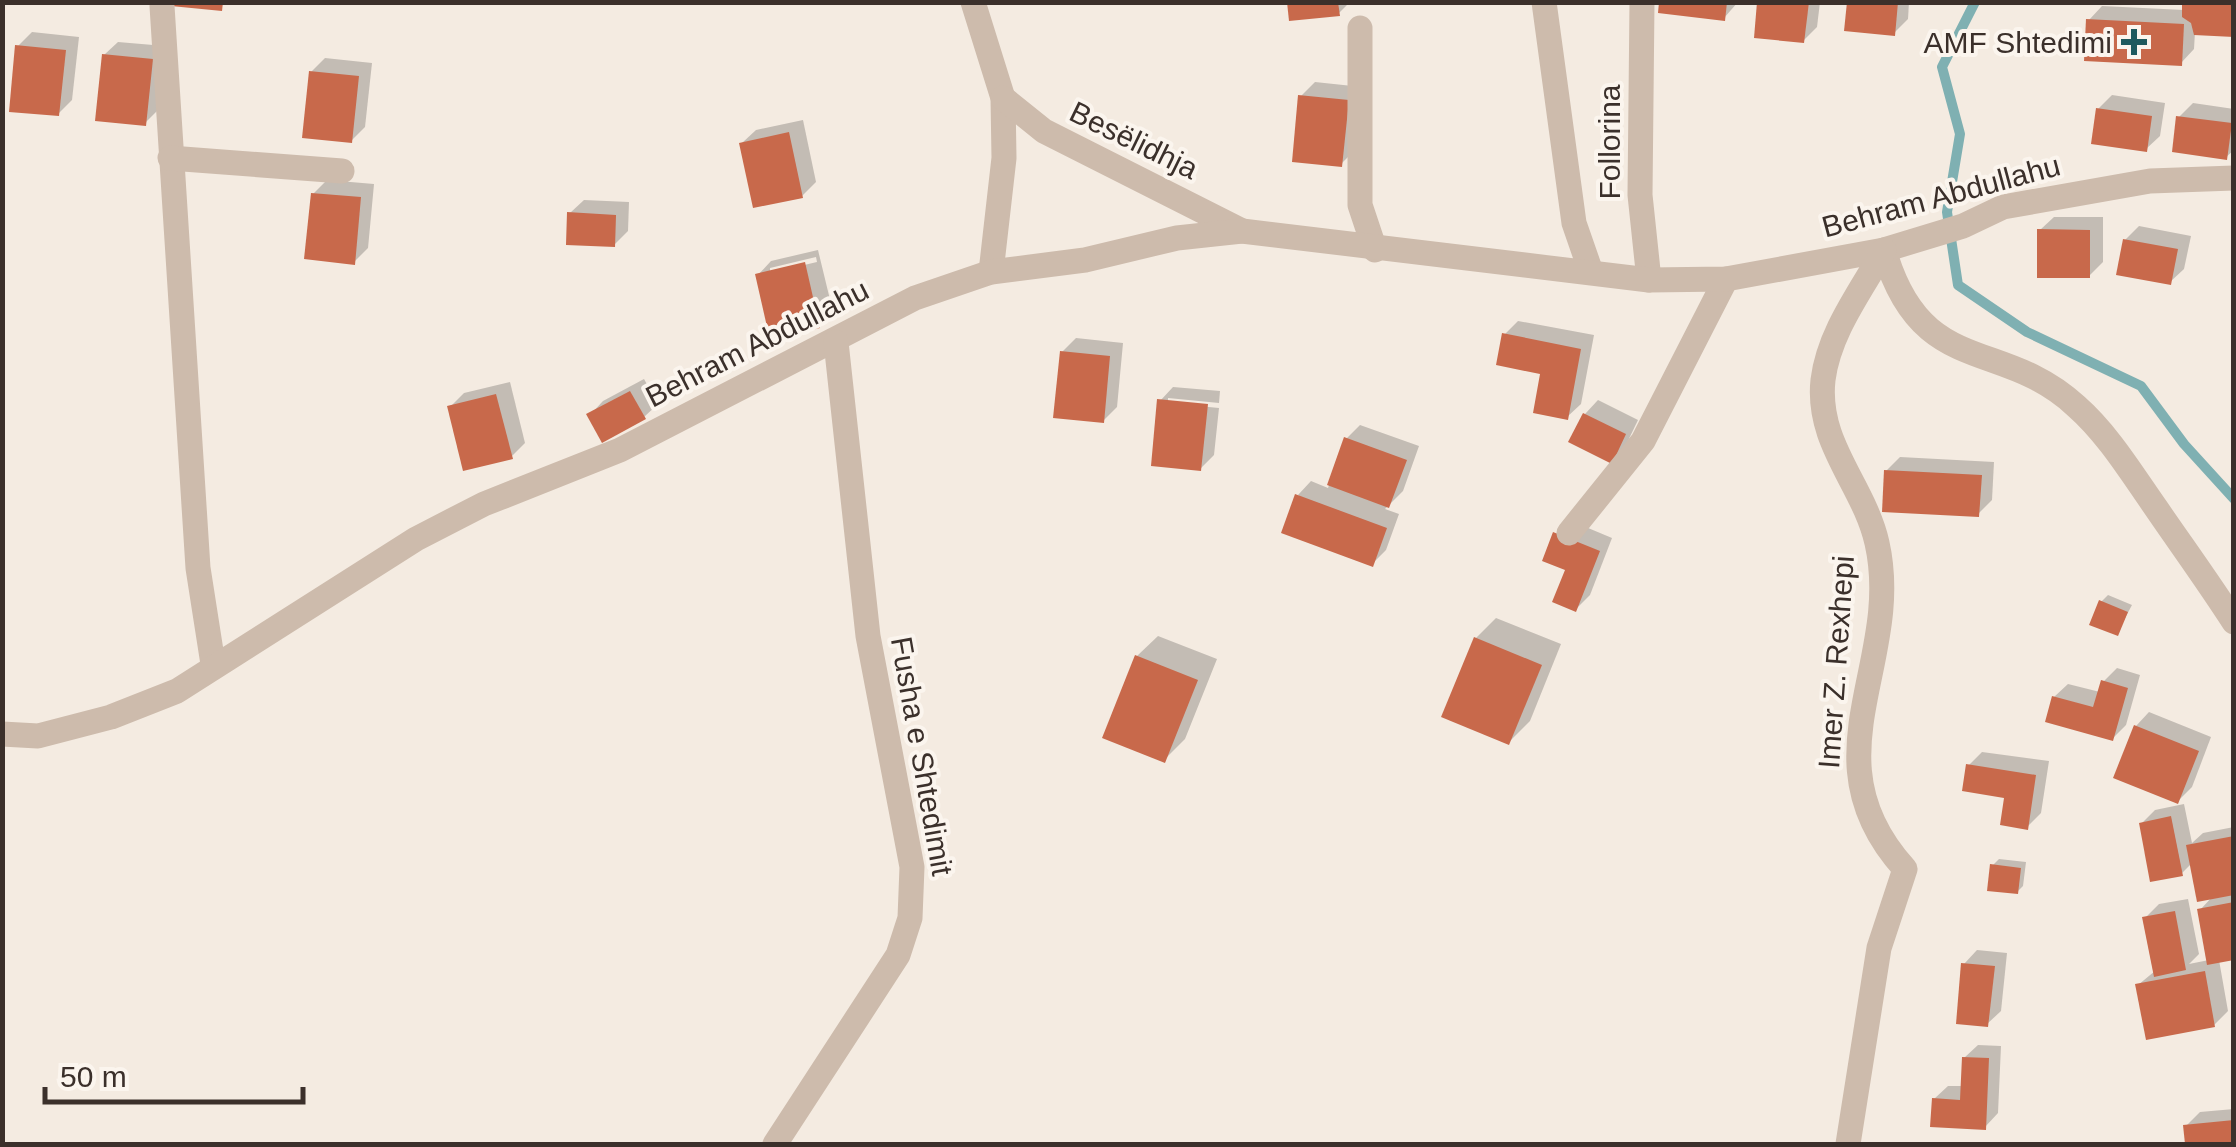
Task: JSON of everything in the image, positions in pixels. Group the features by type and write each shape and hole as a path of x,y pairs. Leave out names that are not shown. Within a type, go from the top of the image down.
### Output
{"street":[{"path":"973,2 1003,98 1003,176 991,272"},
{"path":"1544,2 1574,223 1591,272"},
{"name":"Follorina","path":"1642,2 1640,195 1649,280"},
{"path":"162,6 198,568 213,664"},
{"path":"1360,28 1360,205 1376,250"},
{"name":"Besëlidhja","path":"1003,98 1044,131 1242,231"},
{"path":"170,158 342,171"},
{"name":"Behram Abdullahu","path":"2,734 38,736 111,717 177,691 213,664 416,539 484,504 620,450 685,413 836,342 916,298 991,272 1086,260 1177,238 1242,231 1649,280 1726,279 1884,250 1963,226 2004,207 2150,180 2234,178"},
{"path":"1884,250 1891,275 1917,318 1961,350 2057,390 2084,414 2129,470 2234,622"},
{"name":"Imer Z. Rexhepi","path":"1848,1144 1879,948 1905,869 1874,828 1858,779 1856,753 1877,626 1881,566 1868,516 1828,432 1823,381 1836,332 1884,250"},
{"path":"1569,533 1643,441 1726,279"},
{"name":"Fusha e Shtedimit","path":"774,1144 898,955 913,892 912,867 868,636 836,342"}],"building":[{"path":"172,2 223,2 222,11 171,6"},
{"path":"1287,2 1338,2 1340,16 1289,21"},
{"path":"1659,2 1727,2 1725,21 1658,13"},
{"path":"1757,2 1809,2 1804,43 1754,38"},
{"path":"1847,2 1898,2 1895,36 1844,31"},
{"path":"2182,2 2234,2 2234,37 2194,35 2191,23 2182,17"},
{"name":"AMF Shtedimi","path":"2086,19 2184,24 2182,66 2084,61"},
{"path":"15,45 66,50 59,116 9,112"},
{"path":"102,54 153,59 146,126 95,121"},
{"path":"309,71 359,76 352,143 302,138"},
{"path":"1298,95 1349,100 1342,167 1292,162"},
{"path":"2096,108 2152,116 2147,152 2091,144"},
{"path":"2176,116 2232,123 2227,160 2172,152"},
{"path":"789,132 803,198 753,208 739,143"},
{"path":"311,193 361,197 355,265 304,259"},
{"path":"567,212 616,215 615,247 566,245"},
{"path":"2037,229 2090,230 2090,278 2037,278"},
{"path":"2123,239 2178,249 2171,285 2116,275"},
{"path":"805,262 820,328 770,340 755,274"},
{"path":"1502,333 1581,349 1568,420 1533,413 1540,374 1496,365"},
{"path":"1060,351 1110,356 1104,423 1053,418"},
{"path":"630,391 646,419 602,443 586,414"},
{"path":"496,394 513,459 463,471 447,406"},
{"path":"1157,399 1208,404 1201,471 1151,466"},
{"path":"1583,413 1626,434 1612,464 1568,442"},
{"path":"1344,437 1407,460 1389,508 1327,485"},
{"path":"1884,470 1982,475 1979,517 1882,512"},
{"path":"1295,494 1387,528 1373,567 1281,533"},
{"path":"1553,532 1600,551 1576,612 1552,602 1565,570 1542,561"},
{"path":"2099,600 2128,612 2118,636 2089,625"},
{"path":"1474,637 1542,665 1509,745 1441,717"},
{"path":"1135,655 1198,680 1165,763 1102,738"},
{"path":"2101,680 2128,688 2113,741 2045,722 2052,696 2093,707"},
{"path":"2134,725 2199,751 2178,804 2113,778"},
{"path":"1966,764 2036,775 2028,830 2000,825 2004,798 1962,791"},
{"path":"2171,816 2183,876 2150,882 2139,823"},
{"path":"2234,836 2234,895 2197,902 2186,845"},
{"path":"1990,864 2021,868 2018,894 1987,891"},
{"path":"2234,902 2234,960 2207,965 2197,909"},
{"path":"2175,911 2186,970 2154,977 2142,917"},
{"path":"1961,963 1995,966 1988,1027 1956,1024"},
{"path":"2205,971 2215,1027 2146,1040 2135,984"},
{"path":"1962,1057 1989,1058 1986,1130 1930,1127 1932,1098 1960,1100"},
{"path":"2234,1120 2234,1144 2185,1144 2183,1125"}],"waterway":[{"path":"1975,2 1942,67 1960,134 1947,212 1958,285 2027,332 2141,386 2184,444 2234,499"}],"place":[{"name":"AMF Shtedimi","path":"2134,42"}]}
